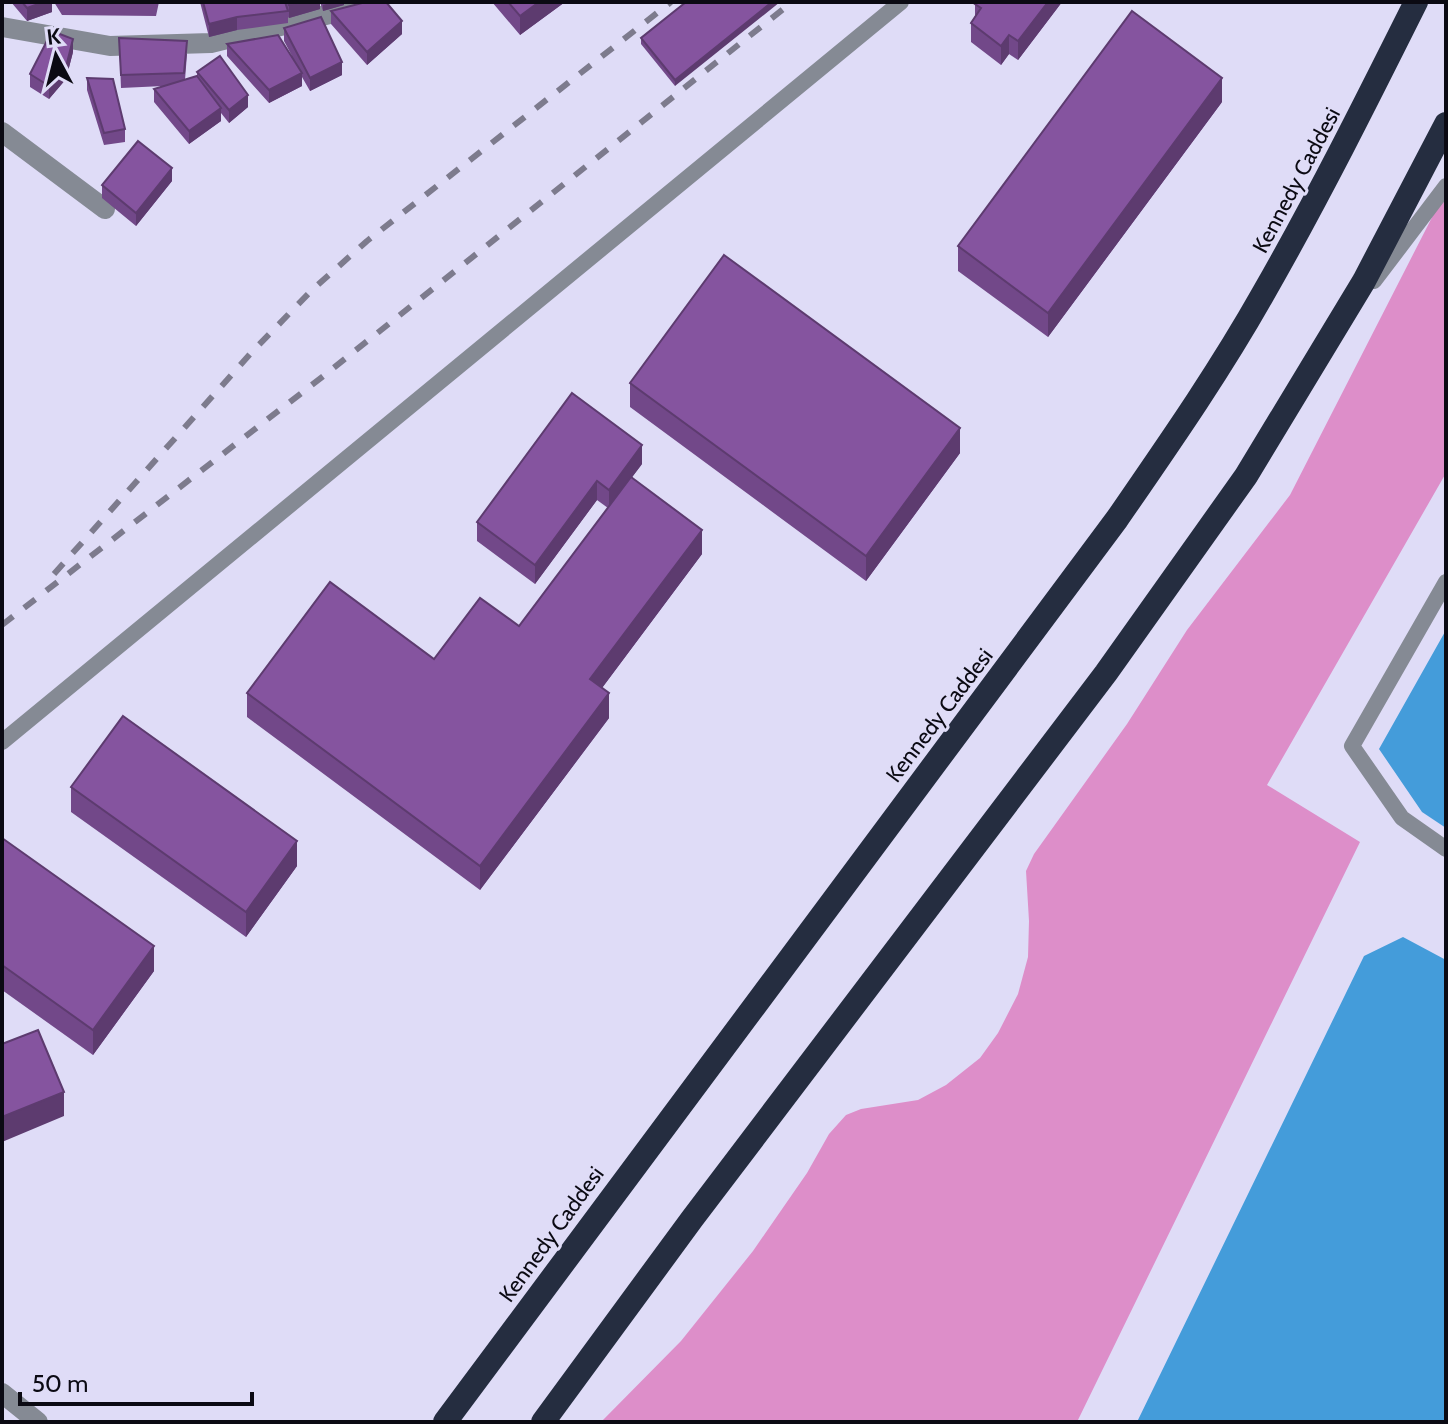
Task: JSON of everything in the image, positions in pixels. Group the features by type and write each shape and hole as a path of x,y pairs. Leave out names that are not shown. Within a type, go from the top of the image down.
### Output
{"highway":[{"name":"Kennedy Caddesi","path":"445,1422 1117,519 1178,431 1262,297 1318,196 1416,2"},
{"path":"543,1422 692,1219 1106,673 1246,476 1330,339 1446,124"}],"street":[{"path":"2,27 110,46 211,43 379,2"},
{"path":"2,132 105,209"},
{"path":"2,1393 38,1422"}],"lane":[{"path":"2,742 901,2"},
{"path":"1330,339 1446,186"},
{"path":"1446,582 1352,746 1402,818 1446,849"}],"shaded area":[{"path":"1446,190 1446,473 1267,785 1360,842 1077,1422 601,1422 681,1341 753,1251 807,1173 829,1134 846,1115 861,1109 918,1100 946,1085 980,1058 998,1033 1018,994 1028,957 1026,871 1034,854 1127,724 1187,630 1290,495"}],"water":[{"path":"1446,630 1446,828 1422,812 1379,749"},
{"path":"1403,937 1446,960 1446,1422 1137,1422 1364,956"}],"building":[{"path":"22,2 44,2 27,8"},
{"path":"203,2 285,2 288,11 209,24"},
{"path":"366,2 386,2 402,21 367,52 331,11"},
{"path":"508,2 539,2 520,16"},
{"path":"686,2 772,2 675,80 641,38"},
{"path":"1048,2 1018,41 1009,35 1001,46 971,23 981,8 975,4"},
{"path":"1132,11 1222,78 1048,313 958,246"},
{"path":"321,17 342,62 310,78 284,28"},
{"path":"52,31 73,39 66,67 49,86 30,74"},
{"path":"278,35 302,73 269,90 227,44"},
{"path":"119,38 187,41 184,73 121,75"},
{"path":"220,56 248,95 229,110 197,72"},
{"path":"197,76 221,108 189,131 154,89"},
{"path":"87,78 113,79 125,129 104,133"},
{"path":"138,141 172,168 136,213 102,185"},
{"path":"724,255 960,428 866,556 630,383"},
{"path":"572,393 642,445 609,490 597,481 535,565 477,522"},
{"path":"631,477 702,530 590,679 609,693 480,866 247,693 330,582 434,659 480,598 519,626"},
{"path":"123,716 297,841 246,912 71,787"},
{"path":"2,838 154,946 93,1030 2,965"},
{"path":"38,1030 64,1092 2,1117 2,1044"}],"railway":[{"path":"54,574 251,353 312,290 367,241 671,2"},
{"path":"2,625 326,374 792,2"}]}
